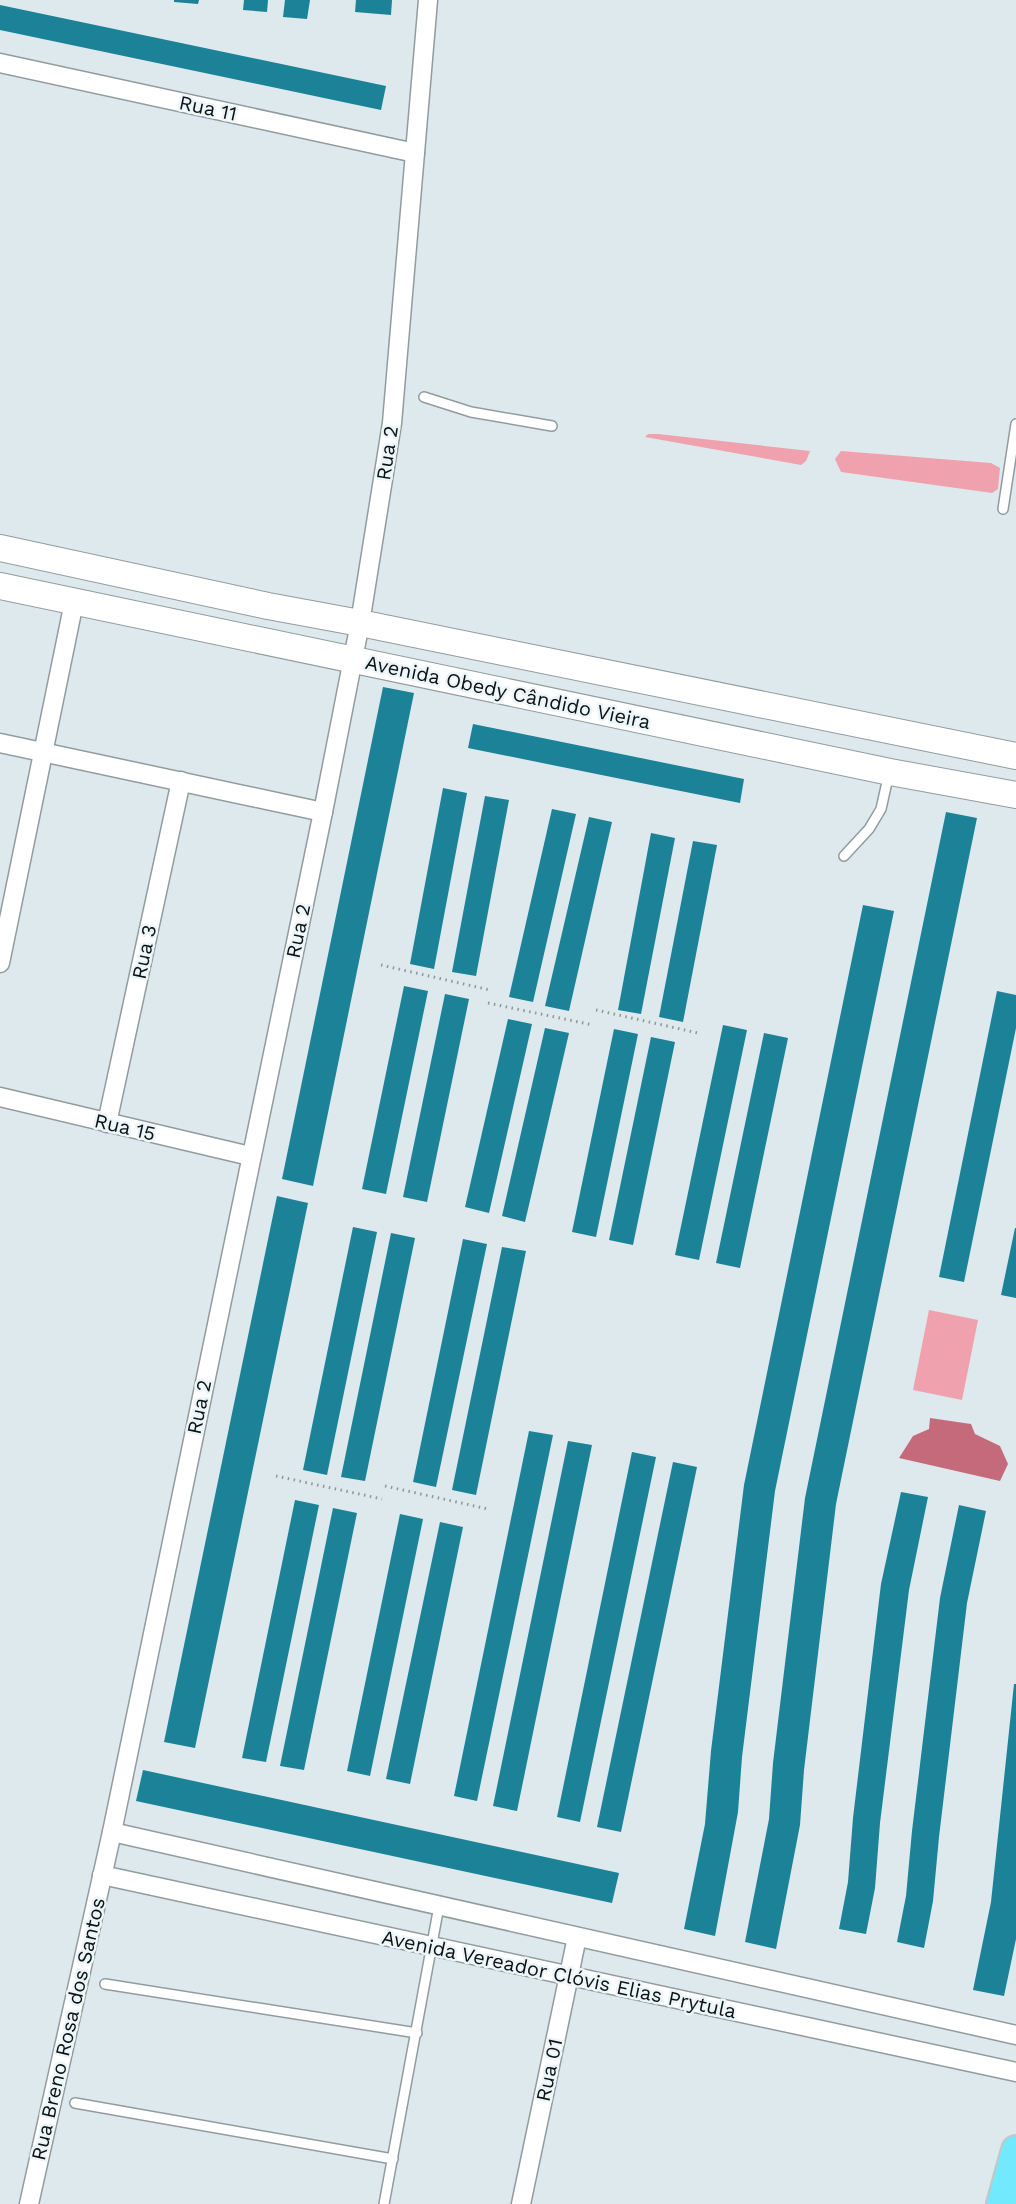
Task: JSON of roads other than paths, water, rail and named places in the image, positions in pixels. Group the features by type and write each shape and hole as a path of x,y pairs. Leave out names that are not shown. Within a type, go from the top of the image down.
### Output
{"main road":[{"name":"Avenida Obedy Cândido Vieira","path":"0,548 268,606 1016,756"},
{"name":"Avenida Obedy Cândido Vieira","path":"0,586 851,764 1016,795"},
{"path":"851,764 859,725"},
{"path":"1001,2204 1016,2150"}],"street":[{"name":"Rua 2","path":"107,1853 323,812 360,623 392,423 428,0"},
{"name":"Rua 11","path":"0,63 415,153"},
{"path":"0,963 74,602"},
{"path":"0,743 323,812"},
{"name":"Rua 3","path":"107,1123 182,782"},
{"name":"Rua 15","path":"0,1097 250,1156"},
{"name":"Avenida Vereador Clóvis Elias Prytula","path":"112,1832 1016,2035"},
{"name":"Rua Breno Rosa dos Santos","path":"29,2204 107,1853"},
{"name":"Avenida Vereador Clóvis Elias Prytula","path":"102,1875 1016,2072"},
{"name":"Rua 01","path":"521,2204 577,1937"}],"lane":[{"path":"424,396 471,412 552,426"},
{"path":"1003,508 1016,424"},
{"path":"844,856 869,829 881,809 890,772"},
{"path":"384,2204 439,1906"},
{"path":"105,1984 417,2033"},
{"path":"75,2103 393,2159"}]}
